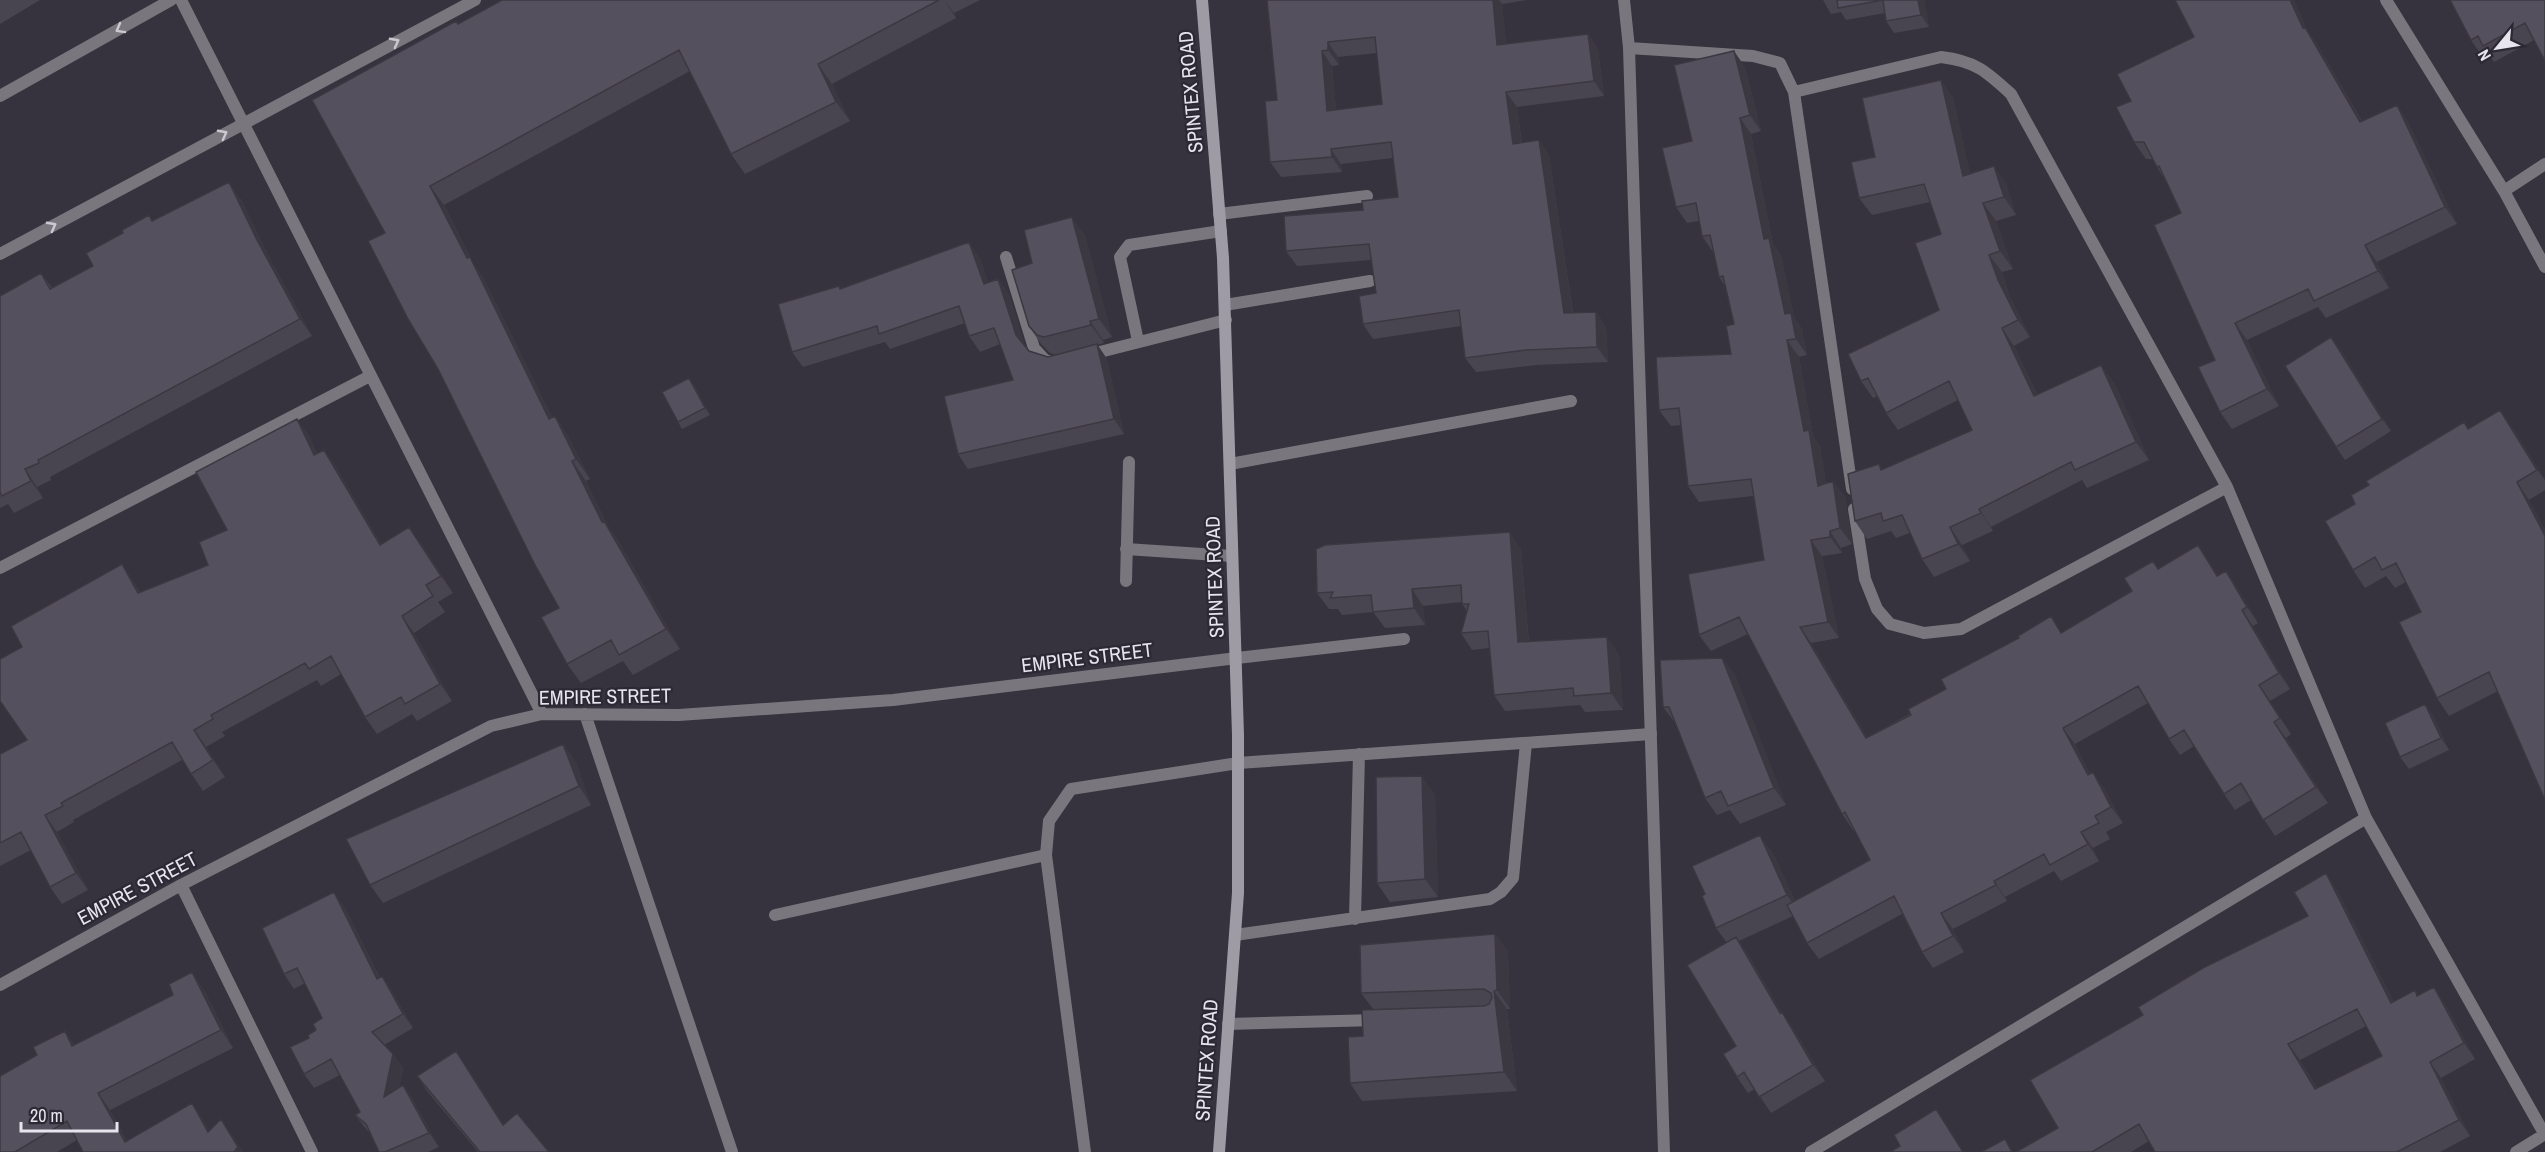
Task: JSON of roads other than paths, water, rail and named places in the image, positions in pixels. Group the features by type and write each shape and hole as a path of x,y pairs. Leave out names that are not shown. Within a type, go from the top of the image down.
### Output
{"main road":[{"name":"SPINTEX ROAD","path":"1202,0 1226,320 1237,658 1238,893 1219,1152"}],"street":[{"path":"0,96 171,0"},
{"path":"181,0 542,714"},
{"path":"0,254 475,0"},
{"path":"1624,0 1629,48 1664,1152"},
{"path":"2386,0 2504,190 2545,267"},
{"path":"1629,48 1753,56 1780,63 1794,92 1865,579 1877,609 1890,624 1924,633 1961,628 2227,487"},
{"path":"1794,92 1941,57 1964,60 1984,69 2011,94 2227,487 2366,818 2545,1134 2516,1152"},
{"path":"2504,190 2545,164"},
{"path":"1219,214 1367,196"},
{"path":"1138,341 1120,257 1124,250 1129,246 1221,231"},
{"path":"1006,257 1034,348 1045,360 1057,364 1138,341 1226,320"},
{"path":"1225,305 1370,280"},
{"path":"0,568 370,376"},
{"path":"1230,464 1571,401"},
{"path":"1126,581 1129,462"},
{"path":"1126,549 1232,556"},
{"name":"EMPIRE STREET","path":"0,985 182,885 490,726 542,714 679,715 893,700 1404,639"},
{"path":"585,714 732,1152"},
{"path":"1085,1152 1046,855 1049,821 1071,789 1238,763 1651,734"},
{"path":"1235,935 1490,899 1501,892 1513,878 1526,742"},
{"path":"1355,918 1359,754"},
{"path":"1811,1152 2366,818"},
{"path":"775,915 1046,855"},
{"path":"182,885 312,1152"},
{"path":"1228,1024 1392,1019"}]}
